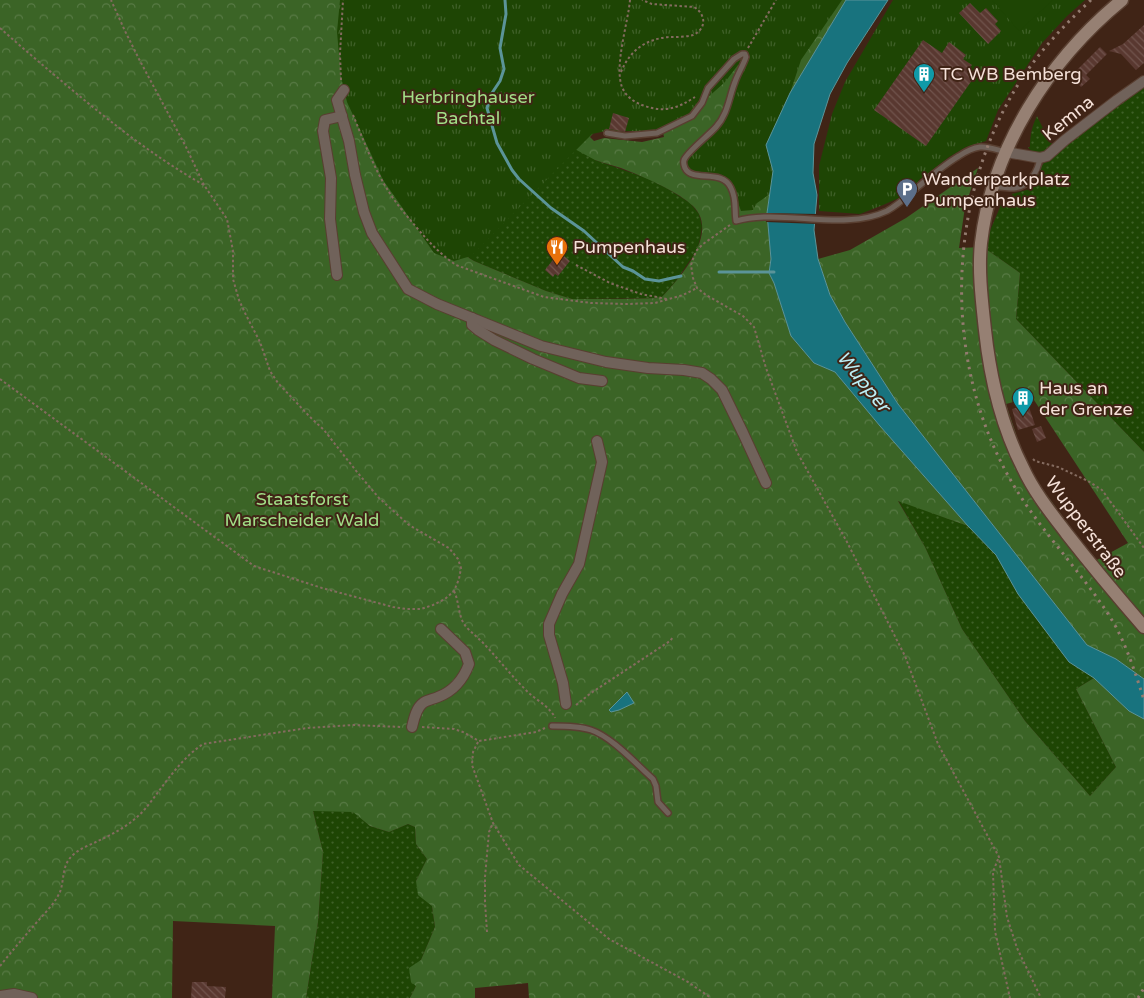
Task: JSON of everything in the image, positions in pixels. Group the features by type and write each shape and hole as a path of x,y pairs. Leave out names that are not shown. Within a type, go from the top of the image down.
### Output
{"main road":[{"name":"Wupperstraße","path":"1122,0 1093,26 1046,81 1013,136 993,186 985,219 981,245 982,300 993,381 1013,446 1029,480 1053,516 1085,557 1144,627"}],"street":[{"name":"Kemna","path":"1006,152 1040,158 1047,156 1116,100 1144,81"},
{"path":"344,90 337,100 349,141 364,212 372,233 408,289 436,304 541,346 606,362 702,373 722,390 766,484"},
{"path":"337,275 330,219 331,178 323,131 325,120 342,116"},
{"path":"472,318 472,325 478,330 533,359 579,378 602,381"},
{"path":"568,706 550,635 549,624 562,594 579,564 602,462 597,441"},
{"path":"412,727 416,712 423,703 454,689 465,676 470,664 465,652 441,629"},
{"path":"0,996 14,994 32,998"}],"lane":[{"path":"607,133 625,136 656,133 692,116 702,103 708,88 740,54 745,54 746,57 722,119 684,160 685,168 692,174 719,177 729,184 736,202 734,212 736,221 766,217 850,220 875,216 898,204 953,159 968,150 988,147 1006,152"},
{"path":"993,186 1014,188 1027,183 1039,166 1040,158"},
{"path":"552,726 578,727 592,730 612,743 653,779 658,802 668,813"}],"path":[{"path":"0,378 254,566 322,588 406,609 421,609 433,605 445,599 454,591 459,579 460,568 458,559 449,548 408,525 384,503 324,430 288,394 270,371 260,342 239,300 233,279 233,251 227,219 204,185 125,32 111,0"},
{"path":"343,0 340,74 344,90"},
{"path":"630,0 623,38 620,77 627,95 641,105 668,110 681,106 708,88"},
{"path":"620,77 628,57 644,44 664,38 692,35 699,31 703,24 704,20 700,11 694,7 652,4 642,0"},
{"path":"745,54 776,0"},
{"path":"0,28 92,107 183,174 204,185"},
{"path":"352,111 377,169 402,211 432,246 444,257 456,264 544,297 591,303 656,303 683,295 697,288"},
{"path":"736,221 697,250 691,265 693,278 697,288 743,316 754,327 766,368 797,452 847,542 904,656 938,744 999,856 1007,917 1017,948 1041,998"},
{"path":"576,265 610,284 641,294 671,299"},
{"path":"1013,446 1023,449 1035,461 1058,467 1088,480 1102,490 1144,548"},
{"path":"454,591 464,623 517,681 553,714 556,720 560,717"},
{"path":"568,706 591,693 672,638"},
{"path":"0,966 59,894 63,872 67,862 75,853 128,825 144,809 180,763 192,751 203,744 307,728 353,725 454,729 479,741 536,732 552,726"},
{"path":"479,741 473,752 472,765 492,823 519,865 608,939 688,982 711,998"},
{"path":"487,932 485,877 489,832 492,823"},
{"path":"999,856 994,872 995,931 1010,998"}],"green space":[{"name":"Staatsforst Marscheider Wald","path":"0,0 452,0 426,232 474,261 546,291 572,299 621,299 661,298 692,259 698,248 702,225 699,214 695,209 673,192 651,180 595,160 571,147 542,0 846,0 790,93 766,145 773,171 767,213 771,259 769,273 791,336 814,363 835,372 968,526 898,501 925,547 962,629 1025,721 1090,796 1116,767 1076,689 1094,678 1130,711 1144,719 1144,998 529,998 528,983 475,988 475,998 410,998 416,986 411,982 409,968 421,960 435,927 432,906 418,895 416,881 427,859 416,844 415,827 408,824 389,832 370,826 353,812 313,811 323,852 318,922 306,998 272,998 275,926 173,921 172,998 0,998","holes":["659,113 664,137 642,142 604,138 594,141 590,137 597,129"]},
{"name":"Herbringhauser Bachtal","path":"340,0 842,0 801,60 790,93 766,145 773,171 770,194 757,203 753,210 741,211 732,190 721,177 710,173 685,171 685,163 723,118 741,67 738,65 725,82 686,117 653,131 606,131 592,134 471,256 454,261 434,253 383,180 347,102 341,77 337,32"},
{"path":"893,0 1085,0 1042,43 998,110 986,141 966,147 949,157 899,198 883,205 860,214 819,211 819,166 832,114 845,82"},
{"path":"992,0 1053,0 1019,31"},
{"path":"445,15 595,160 649,179 690,203 699,214 702,226 697,250 676,281 661,298 572,299 546,291 474,261 426,232"},
{"path":"1144,84 1144,452 1016,319 1020,273 983,247 1004,198 1030,189 1036,183 1041,167 1047,158"},
{"path":"1037,116 1050,143 1055,144 1045,152 1038,154 1031,151 1028,147 1030,147 1030,138"},
{"path":"978,168 965,207 959,248 983,247 1020,273 1016,319 1144,452 1144,679 1116,659 1087,645 898,404 845,322 830,295 818,259 850,250 906,218","holes":["1032,397 1128,543 1095,561 1033,476 1019,443 1006,404"]},
{"path":"898,500 968,526 996,555 1018,594 1069,662 1094,678 1076,689 1116,767 1090,796 1025,721 962,629 925,547"},
{"path":"313,811 353,811 370,826 389,832 408,824 415,827 416,844 427,859 416,881 432,906 435,927 421,960 416,986 410,998 306,998 318,922 323,852"}],"water":[{"name":"Wupper","path":"846,0 888,0 847,63 830,94 814,144 813,173 817,195 814,230 818,259 830,295 845,322 898,404 1087,645 1116,659 1144,679 1144,719 1129,711 1094,678 1069,662 1018,594 996,555 880,426 835,372 814,363 791,336 769,273 771,259 767,213 773,171 766,145 790,93"},
{"path":"627,692 634,703 611,712 609,710"}],"pier":[{"path":"765,213 818,214 817,224 766,222"}],"building":[{"path":"970,3 980,13 986,8 998,21 995,24 1001,31 988,44 959,13"},
{"path":"1144,25 1144,63 1136,70 1121,54 1109,51 1123,44"},
{"name":"TC WB Bemberg","path":"923,40 942,53 949,42 966,55 963,59 972,65 967,71 975,76 926,146 874,110"},
{"path":"1100,47 1107,54 1086,75 1090,79 1081,87 1071,76"},
{"path":"613,113 629,118 625,132 609,129"},
{"name":"Pumpenhaus","path":"559,252 570,261 558,276 555,274 553,277 545,270"},
{"name":"Haus an der Grenze","path":"1028,404 1035,425 1018,430 1012,409"},
{"path":"1041,426 1046,438 1037,442 1032,429"},
{"path":"192,982 207,982 207,986 226,987 225,998 191,998"}],"waterway":[{"path":"505,0 506,14 500,48 504,69 487,108 497,143 512,170 519,179 551,208 584,231 623,267 645,279 659,281 681,276"},
{"path":"719,272 774,272"}],"railway":[{"path":"1091,0 1058,33 1029,68 1013,93 991,138 975,186 965,236 962,286 964,336 973,386 988,434 1010,479 1038,521 1093,592 1113,622 1128,654 1144,700"},
{"path":"1138,998 1144,988"}],"place":[{"name":"TC WB Bemberg","path":"924,93"},
{"name":"Wanderparkplatz Pumpenhaus","path":"907,208"},
{"name":"Pumpenhaus","path":"557,266"},
{"name":"Haus an der Grenze","path":"1023,417"}]}
